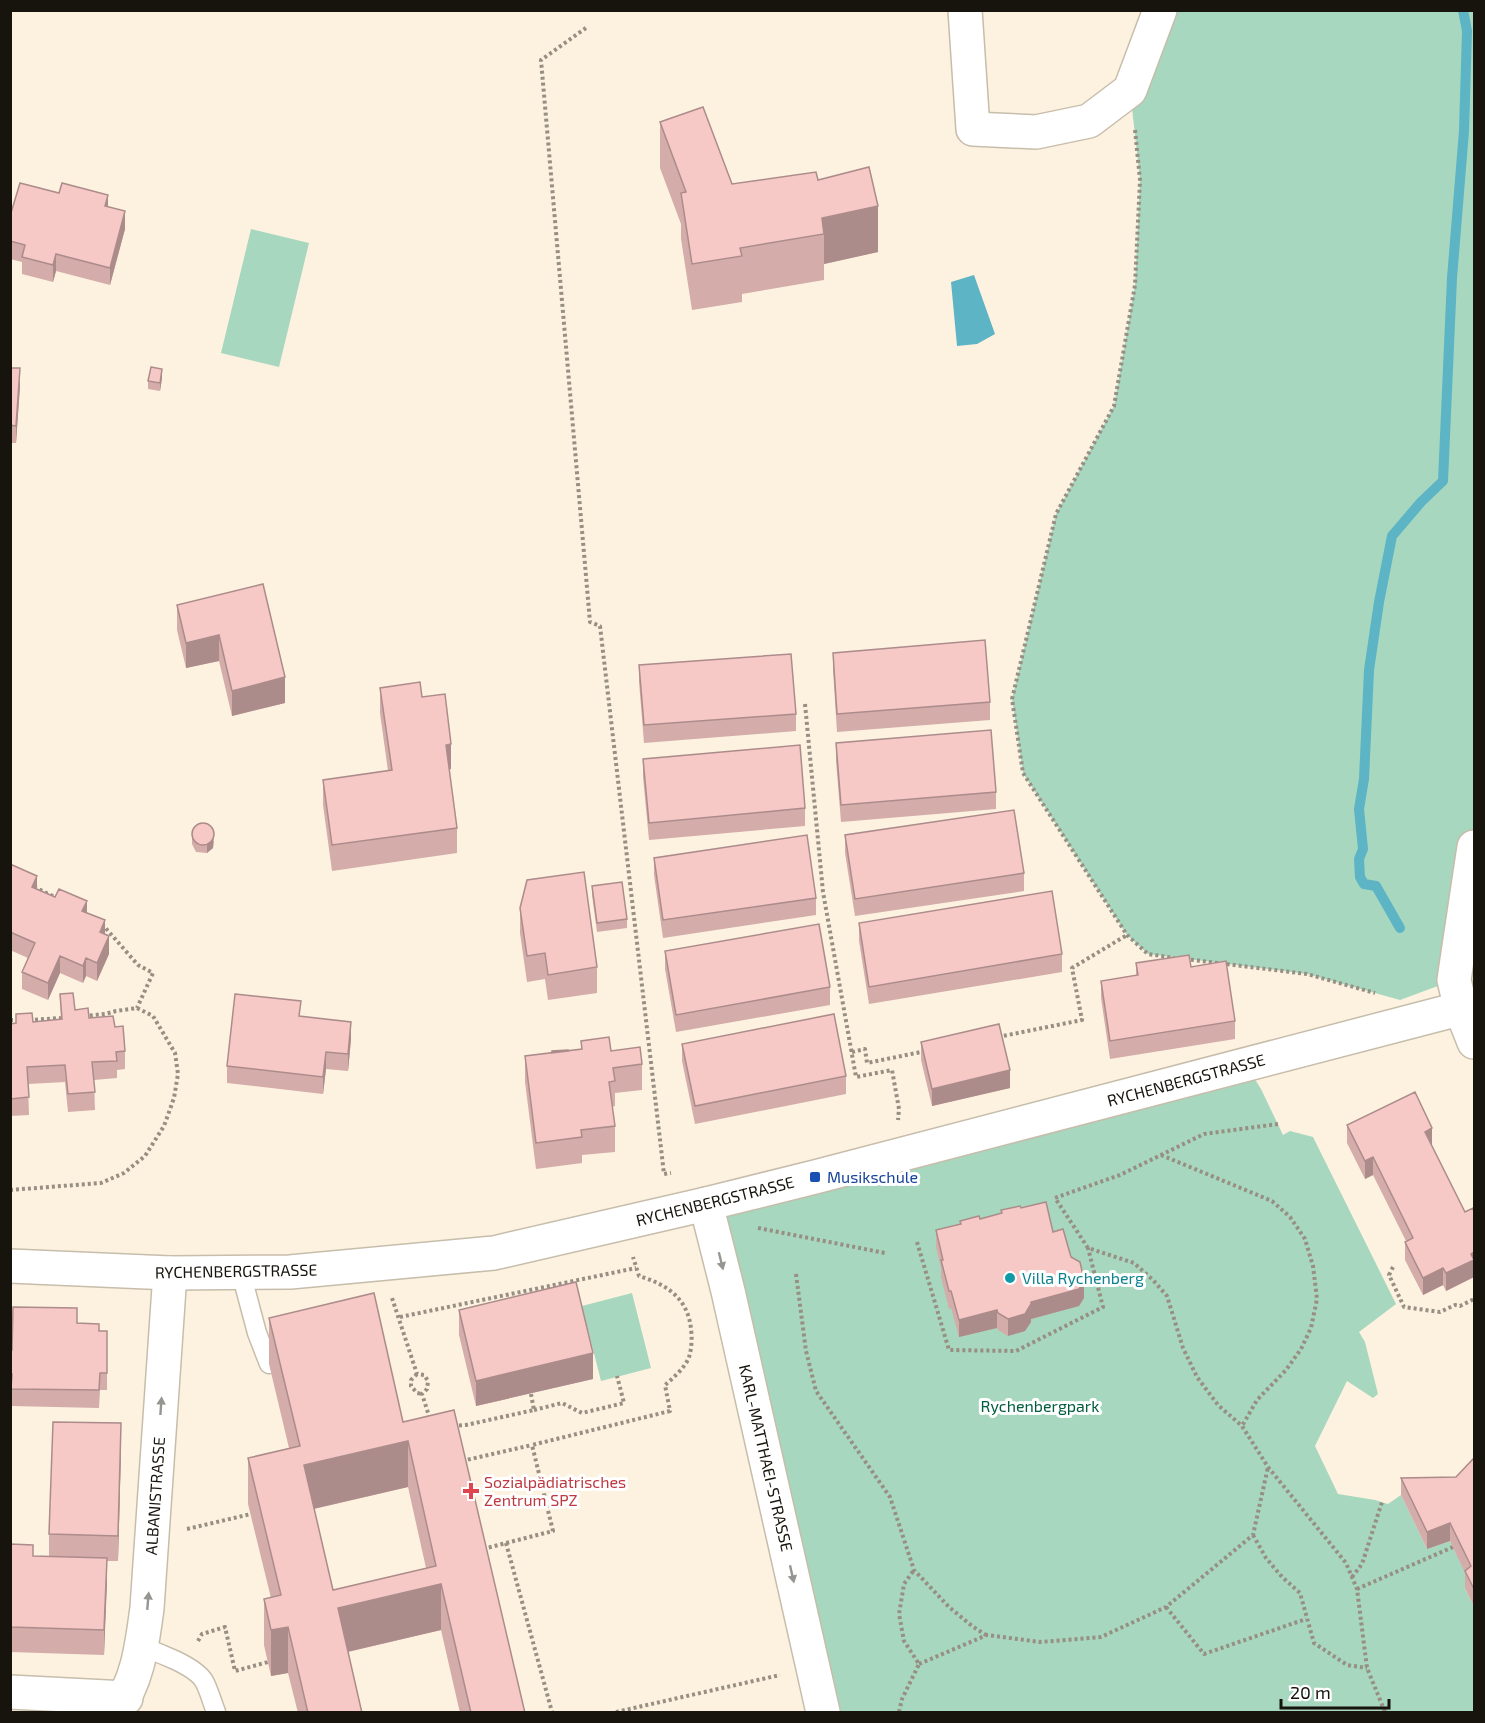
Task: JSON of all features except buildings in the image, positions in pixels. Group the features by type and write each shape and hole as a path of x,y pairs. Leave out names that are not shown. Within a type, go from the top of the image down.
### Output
{"street":[{"path":"965,10 973,129 1036,132 1089,120 1130,90 1160,10"},
{"path":"1474,847 1454,980 1468,1007 1474,1042"},
{"name":"RYCHENBERGSTRASSE","path":"10,1266 170,1273 290,1272 494,1253 706,1204 1468,1007"},
{"name":"KARL-MATTHAEI-STRASSE","path":"706,1204 728,1291 823,1713"},
{"name":"ALBANISTRASSE","path":"120,1705 135,1672 148,1597 170,1273"},
{"path":"10,1692 120,1705"}],"lane":[{"path":"241,1273 257,1333 269,1364"},
{"path":"141,1647 168,1656 203,1679 216,1713"}],"path":[{"path":"586,28 541,60 590,622 600,626 664,1174"},
{"path":"1130,90 1140,180 1135,285 1114,406 1056,514 1012,699 1023,773 1127,935 1148,954 1307,974 1379,994"},
{"path":"805,704 823,892 856,1077 892,1070 899,1109 897,1130"},
{"path":"30,885 61,900"},
{"path":"96,920 104,925 138,965 153,973 137,1008"},
{"path":"992,1038 1082,1020 1072,968 1127,935"},
{"path":"10,1190 101,1183 124,1173 145,1156 164,1126 174,1098 178,1074 175,1053 153,1016 137,1008 74,1017"},
{"path":"10,1020 61,1018"},
{"path":"852,1052 865,1049 867,1063 935,1050"},
{"path":"917,1242 949,1350 1016,1351 1102,1307 1089,1248 1055,1198 1120,1175 1204,1134 1278,1124"},
{"path":"1160,1154 1272,1201 1290,1217 1305,1239 1313,1266 1317,1299 1311,1328 1301,1349 1286,1370 1257,1400 1242,1426"},
{"path":"757,1228 885,1253"},
{"path":"1089,1248 1134,1263 1167,1296 1183,1348 1197,1377 1218,1405 1242,1426 1268,1467 1346,1563 1357,1589 1366,1668 1385,1713"},
{"path":"456,1463 670,1411 665,1385 689,1358 692,1337 690,1316 681,1300 653,1280 639,1276 631,1250"},
{"path":"1394,1267 1389,1275 1404,1307 1440,1312 1474,1299"},
{"path":"400,1317 636,1268"},
{"path":"796,1274 806,1351 816,1391 890,1497 914,1570 950,1607 972,1626 987,1635 1040,1642 1101,1637 1166,1607 1253,1535 1268,1467"},
{"path":"390,1292 417,1374"},
{"path":"417,1374 411,1380 411,1386 417,1393 422,1394"},
{"path":"417,1374 424,1375 428,1381 428,1389 422,1394"},
{"path":"444,1426 466,1425 562,1403 582,1413 624,1402 617,1376"},
{"path":"422,1394 432,1427"},
{"path":"531,1394 534,1410"},
{"path":"476,1551 553,1531 532,1445"},
{"path":"1352,1577 1362,1564 1382,1503"},
{"path":"178,1532 251,1514"},
{"path":"1253,1535 1266,1558 1300,1593 1314,1643 1347,1665 1366,1668"},
{"path":"506,1543 552,1713"},
{"path":"1357,1589 1453,1547"},
{"path":"914,1570 904,1584 899,1614 904,1641 919,1664"},
{"path":"1166,1607 1204,1654 1306,1619"},
{"path":"202,1634 225,1627 235,1671 268,1662"},
{"path":"899,1713 902,1699 919,1664 987,1635"},
{"path":"615,1713 813,1667"}],"green space":[{"path":"1160,11 1474,11 1474,847 1454,980 1400,1000 1307,974 1148,954 1127,935 1023,773 1012,699 1056,514 1114,406 1135,285 1140,180 1130,90"},
{"path":"251,229 309,243 279,367 221,353"},
{"name":"Rychenbergpark","path":"1246,1065 1261,1089 1283,1135 1290,1131 1313,1137 1396,1304 1359,1332 1365,1342 1378,1394 1373,1398 1347,1381 1315,1446 1338,1494 1388,1504 1401,1495 1427,1549 1450,1541 1471,1584 1465,1588 1474,1607 1474,1712 823,1712 706,1204"},
{"path":"632,1293 651,1368 601,1381 582,1306"}],"water":[{"path":"974,275 995,334 977,344 957,346 951,282"}],"waterway":[{"path":"1400,928 1376,886 1364,884 1360,877 1359,859 1363,849 1359,809 1364,779 1369,670 1392,536 1421,502 1443,481 1452,278 1464,131 1467,31 1463,10"}],"place":[{"name":"Musikschule","path":"815,1177"},
{"name":"Villa Rychenberg","path":"1010,1278"},
{"name":"Sozialpädiatrisches Zentrum SPZ","path":"471,1491"}]}
